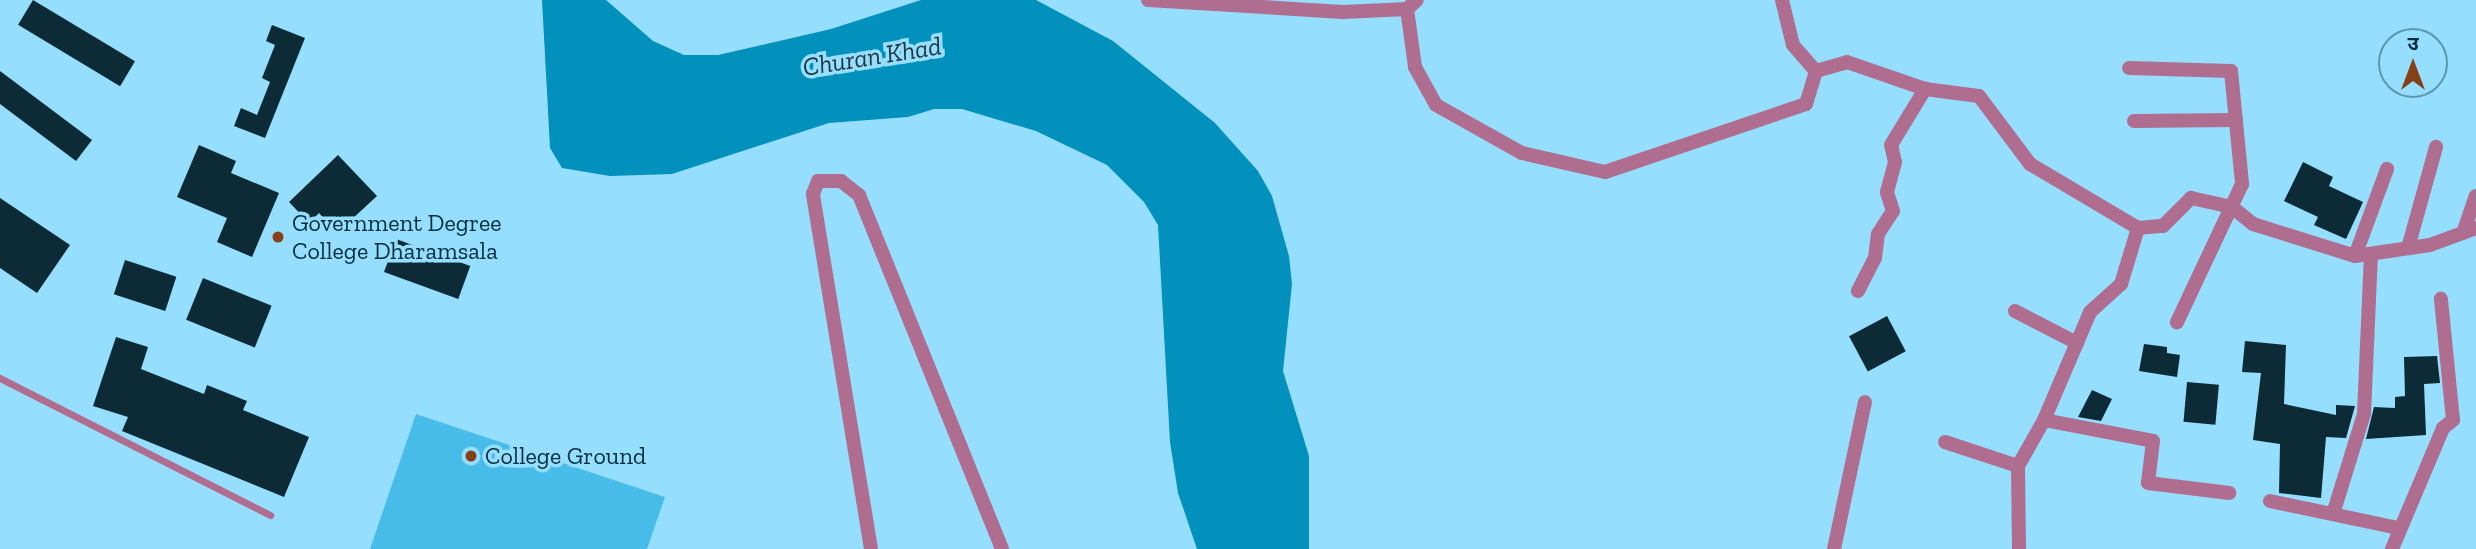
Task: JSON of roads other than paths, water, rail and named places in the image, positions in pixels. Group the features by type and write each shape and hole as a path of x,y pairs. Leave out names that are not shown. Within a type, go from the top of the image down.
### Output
{"street":[{"path":"1147,0 1343,12 1412,4 1415,67 1436,105 1522,153 1605,172 1806,104 1816,71"},
{"path":"1782,0 1794,45 1816,71"},
{"path":"1816,71 1847,62 1925,89 1979,96 2030,164 2138,228 2163,226 2191,198 2232,207 2253,224 2355,256 2408,248 2470,231 2476,196"},
{"path":"2130,68 2231,71 2242,184 2177,323"},
{"path":"1858,291 1875,258 1878,234 1893,211 1887,192 1895,162 1891,145 1925,89"},
{"path":"2134,121 2236,120"},
{"path":"2408,248 2436,147"},
{"path":"2355,256 2387,170"},
{"path":"872,549 813,194 818,181 841,181 859,195 1002,549"},
{"path":"2019,549 2018,466 2044,420 2090,312 2121,284 2138,228"},
{"path":"2333,514 2364,414 2371,254"},
{"path":"2392,549 2398,528 2443,428 2453,420 2441,299"},
{"path":"2015,311 2077,343"},
{"path":"1834,549 1865,402"},
{"path":"2044,420 2153,441 2148,483 2229,493"},
{"path":"1945,442 2018,466"},
{"path":"2270,501 2398,528"}],"lane":[{"path":"0,378 270,515"}],"water":[{"name":"Churan Khad","path":"542,0 606,0 653,41 684,55 718,55 831,29 921,0 1036,0 1113,41 1215,123 1258,171 1272,196 1289,256 1292,284 1283,371 1309,456 1309,549 1197,549 1178,493 1170,442 1158,225 1144,202 1107,165 1036,131 962,109 934,109 908,117 829,123 672,174 610,176 562,168 550,148"}],"place":[{"name":"Government Degree College Dharamsala","path":"278,237"},
{"name":"College Ground","path":"471,456"}]}
